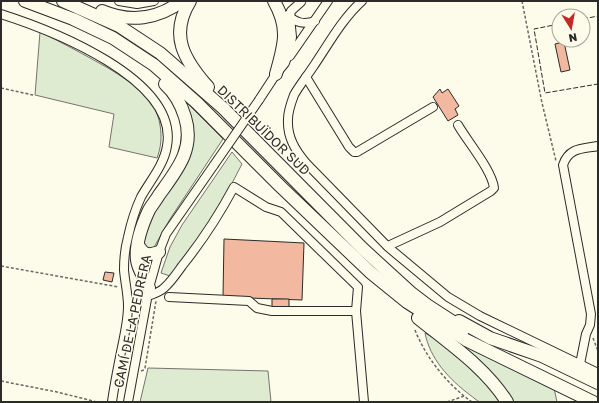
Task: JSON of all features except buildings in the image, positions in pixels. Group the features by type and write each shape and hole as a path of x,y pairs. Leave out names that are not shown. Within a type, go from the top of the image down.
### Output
{"highway":[{"path":"25,1 72,19 113,38 154,65 197,104 370,272 422,312 466,340 593,402"},
{"name":"DISTRIBUÏDOR SUD","path":"63,1 119,26 160,53 223,108 363,249 410,292 427,305"},
{"path":"80,1 113,15 128,18 142,18 170,9 182,1"},
{"path":"190,1 182,16 179,30 180,42 190,66 218,97 223,108"},
{"path":"274,1 280,12 284,28 280,67"},
{"path":"283,1 290,17"},
{"path":"72,19 152,71 172,91 182,107 186,121 188,135 187,149 182,161 149,209 139,236 136,259 149,292"},
{"path":"280,186 367,277 466,356 501,392 507,402"},
{"path":"138,245 142,252 148,255 158,252"},
{"path":"427,305 490,338 542,356 598,384"},
{"path":"427,305 466,330 598,396"}],"street":[{"path":"119,1 137,4 154,1"},
{"path":"279,1 290,17 296,22 305,23 315,20"},
{"path":"280,67 288,41 288,23 291,11 302,1"},
{"path":"280,67 328,1"},
{"path":"362,1 336,32 295,94 290,106 288,129 290,139 297,152 388,246 448,298 480,316 598,372"},
{"path":"1,14 50,32 87,49 115,66 140,84 152,96 160,108 168,132 167,146 162,161 141,197 133,215 125,254 124,270 128,306 127,322 112,402"},
{"name":"CAMÍ DE LA PEDRERA","path":"128,402 158,252 166,234 259,100 280,67"},
{"path":"306,77 349,147 354,152 357,152 433,107"},
{"path":"388,246 440,222 494,188 482,162 458,125"},
{"path":"580,364 591,314 563,165 566,157 573,151 598,146"},
{"path":"149,292 157,293 165,288 174,277 194,251 234,187 266,207 281,212 358,287 356,311 364,402"},
{"path":"169,297 250,301 257,308 272,311 356,311"}],"path":[{"path":"1,88 33,95"},
{"path":"1,266 83,282 126,288"},
{"path":"138,371 142,371 145,368 156,300"},
{"path":"415,330 419,340 436,366 464,396 472,402"},
{"path":"1,380 97,402"},
{"path":"448,402 464,396"}],"green space":[{"path":"40,32 74,49 123,77 145,95 155,109 160,125 161,142 157,158 109,147 114,114 35,95"},
{"path":"183,99 223,139 170,219 153,249 146,248 143,244 143,239 152,214 186,161"},
{"path":"232,152 242,164 219,208 196,243 170,276 161,273 170,247 182,225"},
{"path":"425,333 451,348 469,364 502,402 480,402 455,382 436,360 431,351"},
{"path":"453,336 554,388 557,402 512,402 479,362"},
{"path":"148,368 268,371 271,402 140,402"}],"fence":[{"path":"591,17 598,16"},
{"path":"551,26 534,29 545,93 598,84"}]}
